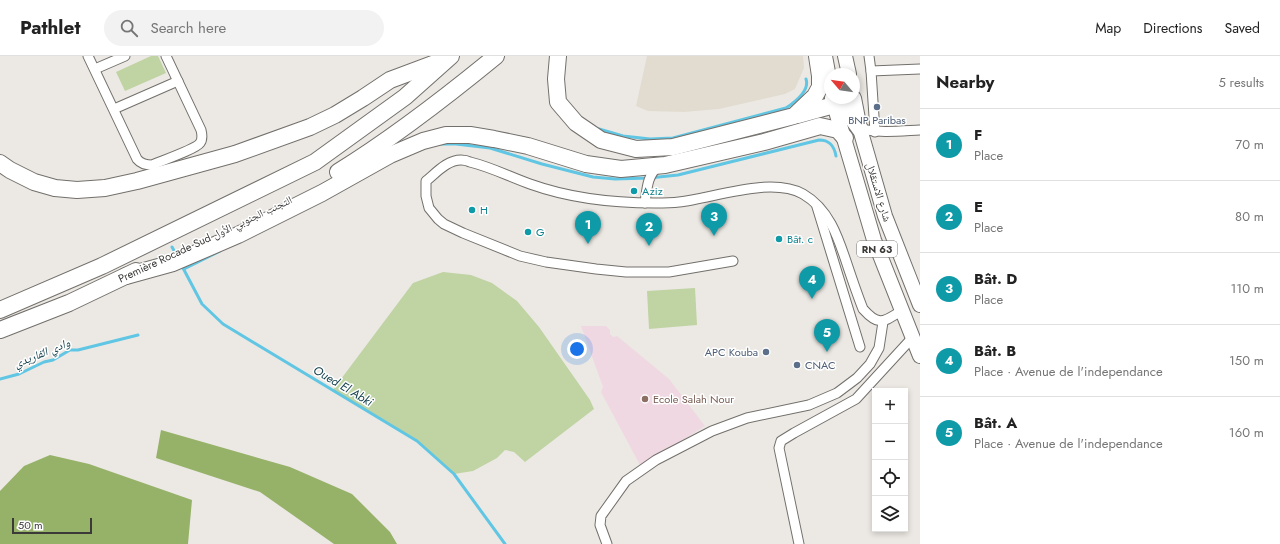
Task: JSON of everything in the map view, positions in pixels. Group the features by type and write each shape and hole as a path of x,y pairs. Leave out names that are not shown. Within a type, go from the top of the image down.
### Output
{"highway":[{"name":"Première Rocade Sud التجنب الجنوبي الأول","path":"0,310 102,266 315,162 404,97 450,56"},
{"path":"0,162 10,170 34,182 55,188 77,190 105,188 137,181 235,154 310,127 335,115 390,80 450,56"},
{"name":"Première Rocade Sud التجنب الجنوبي الأول","path":"0,330 69,302 220,234 325,181 360,159 496,56"},
{"path":"558,56 556,79 558,102 576,123 602,140 636,149 673,147 843,105"},
{"path":"794,116 815,96 820,87 817,56"},
{"path":"126,276 173,263 238,235 322,193 390,155 423,141 446,135 470,135 494,139 528,146 586,164 653,174 820,126 843,105"},
{"path":"843,105 868,130"},
{"path":"820,126 838,130 845,138"}],"main road":[{"path":"826,56 828,68"},
{"path":"846,56 848,68"},
{"name":"RN 63","path":"843,105 845,138 873,239 903,310 920,356"},
{"name":"شارع الاستقلال","path":"868,130 885,216 920,306"}],"street":[{"path":"88,56 137,159 148,165 152,165 180,153 198,145 201,142 202,134 166,56"},
{"path":"95,70 125,56"},
{"path":"869,56 871,71 868,130 886,132 920,130"},
{"path":"871,71 920,69"},
{"path":"114,109 178,82"},
{"path":"732,262 669,272 626,272 546,262 520,256 444,224 429,208 426,196 426,181 447,164 461,160 478,164 530,184 570,195 615,201 645,203 678,202 759,188 790,188 816,202 829,218 837,234 863,309 871,318 883,322 903,310"},
{"path":"645,203 653,174"},
{"path":"816,202 860,347"},
{"path":"607,544 600,524 602,516 626,481 656,460 712,431 747,418 809,405 837,393 857,378 870,364 879,348 883,322"},
{"path":"799,544 779,448 781,441 856,399 913,337"}],"shaded area":[{"path":"647,56 803,56 804,68 795,89 785,94 719,109 684,112 648,111 636,106"},
{"name":"Ecole Salah Nour","path":"581,326 606,326 610,330 610,334 613,337 617,336 669,379 705,426 641,467 601,392 603,387"}],"green space":[{"path":"151,56 158,56 166,73 125,91 116,72"},
{"path":"443,272 471,275 492,283 517,301 539,327 590,400 594,409 525,462 514,452 505,450 497,458 473,471 454,474 417,441 332,391 413,283"},
{"path":"695,288 697,325 649,329 647,291"},
{"path":"161,430 290,467 352,494 390,532 397,544 334,544 260,492 156,458"},
{"path":"50,455 89,464 192,500 188,544 0,544 0,491 24,466"}],"waterway":[{"path":"599,129 623,136 650,139 673,138 786,108 804,92 807,83 806,79"},
{"path":"440,144 456,144 490,148 542,164 593,177 615,179 678,175 819,140 828,142 834,149 836,156"},
{"name":"Oued El Abki","path":"172,247 177,256"},
{"path":"184,269 220,251"},
{"name":"Oued El Abki","path":"183,268 202,304 223,324 417,441 454,474 505,544"},
{"name":"وادي القاريدي","path":"0,379 19,374 44,362 53,360 70,350 78,350 138,335"}],"place":[{"name":"BNP Paribas","path":"877,107"},
{"name":"Aziz","path":"634,191"},
{"name":"H","path":"472,210"},
{"name":"G","path":"528,232"},
{"name":"Bât. D","path":"714,236"},
{"name":"Bât. c","path":"779,239"},
{"name":"F","path":"588,244"},
{"name":"E","path":"649,246"},
{"name":"Bât. B","path":"812,299"},
{"name":"APC Kouba","path":"766,352"},
{"name":"Bât. A","path":"827,352"},
{"name":"CNAC","path":"797,365"},
{"name":"Ecole Salah Nour","path":"645,399"}]}
